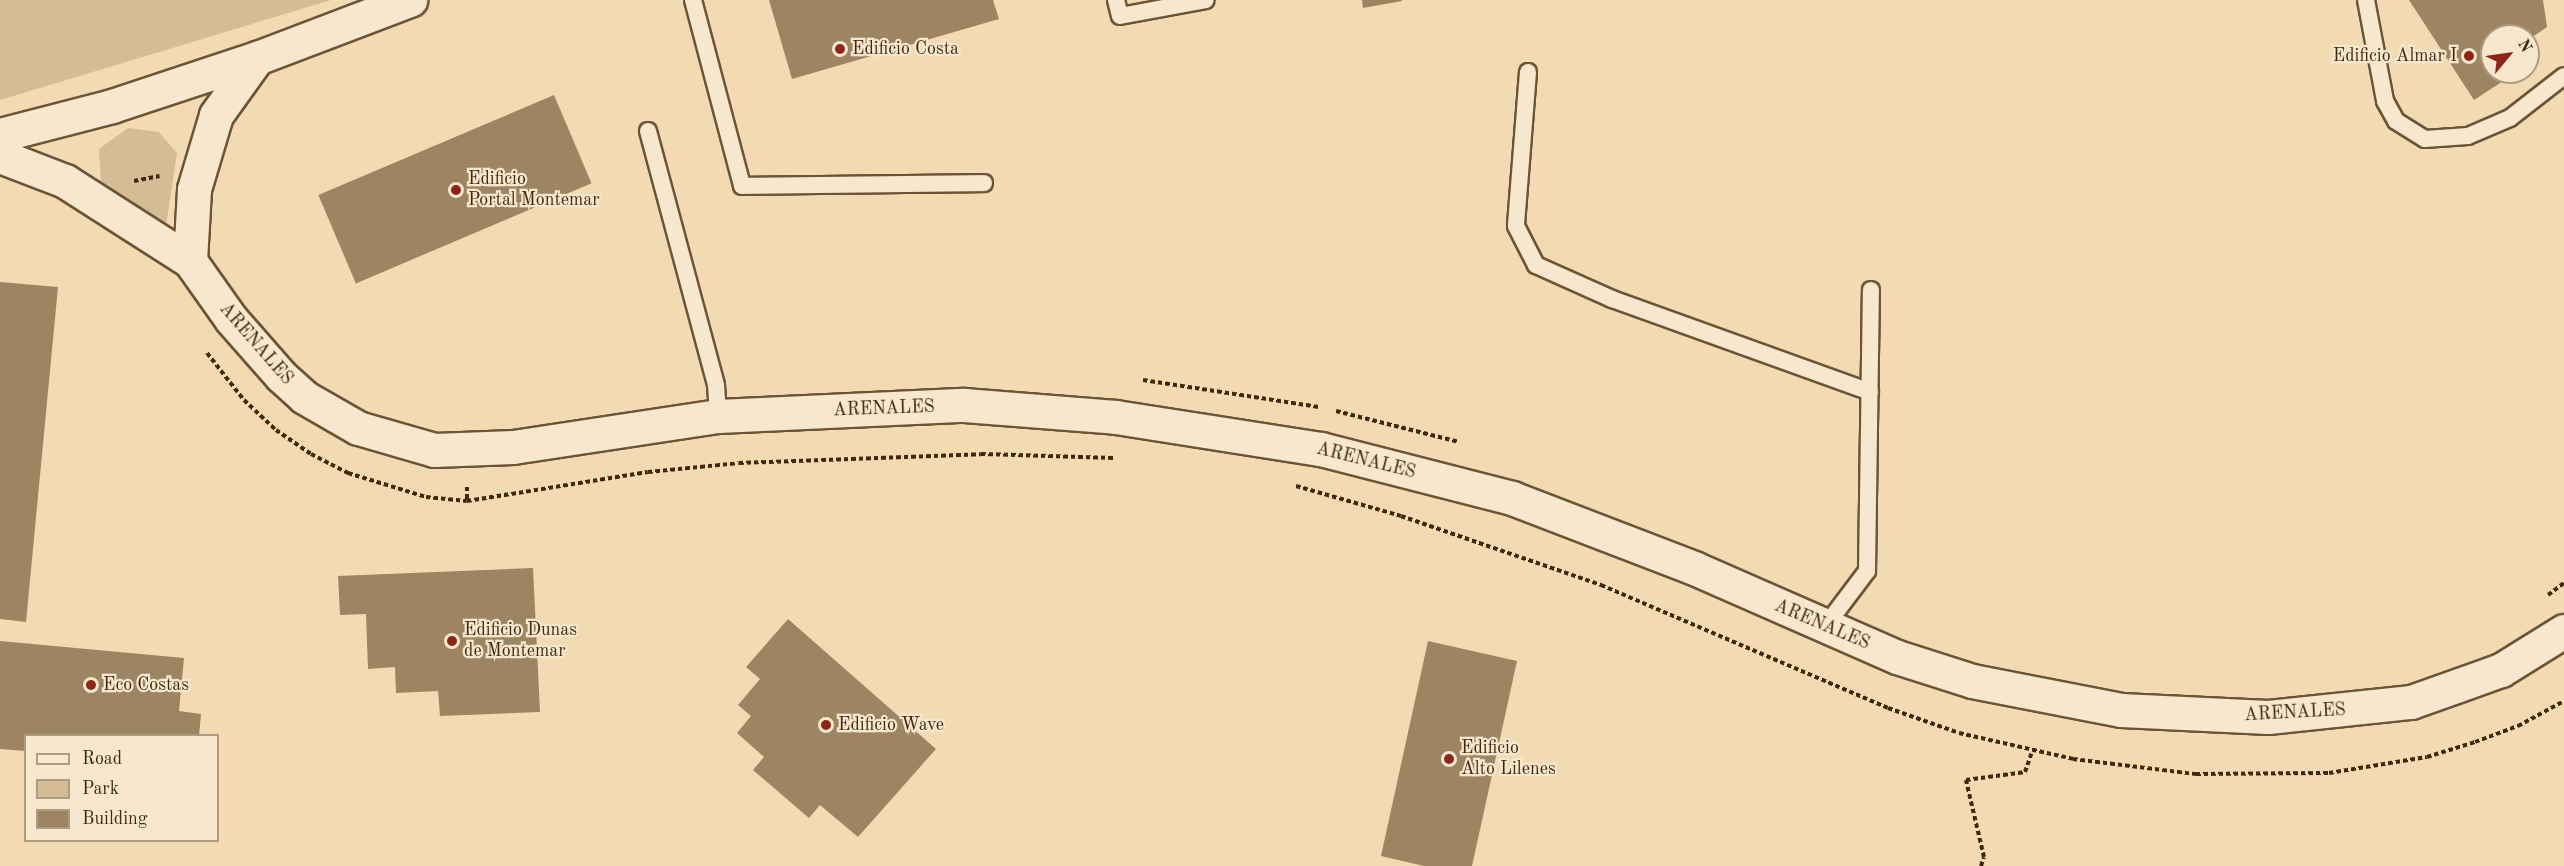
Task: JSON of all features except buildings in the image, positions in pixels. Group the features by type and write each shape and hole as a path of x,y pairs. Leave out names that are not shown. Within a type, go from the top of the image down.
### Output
{"street":[{"path":"0,135 112,106 257,58 410,0"},
{"path":"189,261 194,189 216,115 257,58"},
{"name":"ARENALES","path":"0,156 81,191 189,261 231,319 281,376 330,414 395,442 467,451 718,416 964,405 1116,417 1321,449 1512,498 1694,568 1824,628 1962,677 2049,699 2121,710 2268,717 2411,702 2501,670 2564,631"}],"lane":[{"path":"693,0 742,186 984,183"},
{"path":"1116,0 1120,16 1206,0"},
{"path":"2366,0 2385,101 2396,121 2425,139 2468,136 2510,118 2564,76"},
{"path":"1528,72 1516,226 1536,265 1612,299 1870,392"},
{"path":"648,130 716,385 718,416"},
{"path":"1824,628 1867,571 1871,290"}],"path":[{"path":"81,191 201,168"},
{"path":"205,350 244,400 311,454 348,473 426,497 467,501 636,473 739,463 981,454 1118,458"},
{"path":"1288,485 1501,549 1677,616 1888,708 2032,752 2114,766 2196,774 2329,773 2437,754 2518,726 2564,701"},
{"path":"1981,866 1984,857 1966,780 2025,772 2032,752"}],"green space":[{"path":"0,0 331,0 0,100"},
{"path":"128,128 159,132 177,153 166,225 101,184 99,149"}],"place":[{"name":"Edificio Costa","path":"840,49"},
{"name":"Edificio Almar I","path":"2469,56"},
{"name":"Edificio Portal Montemar","path":"456,190"},
{"name":"Edificio Dunas de Montemar","path":"452,641"},
{"name":"Eco Costas","path":"91,685"},
{"name":"Edificio Wave","path":"826,725"},
{"name":"Edificio Alto Lilenes","path":"1449,759"}]}
